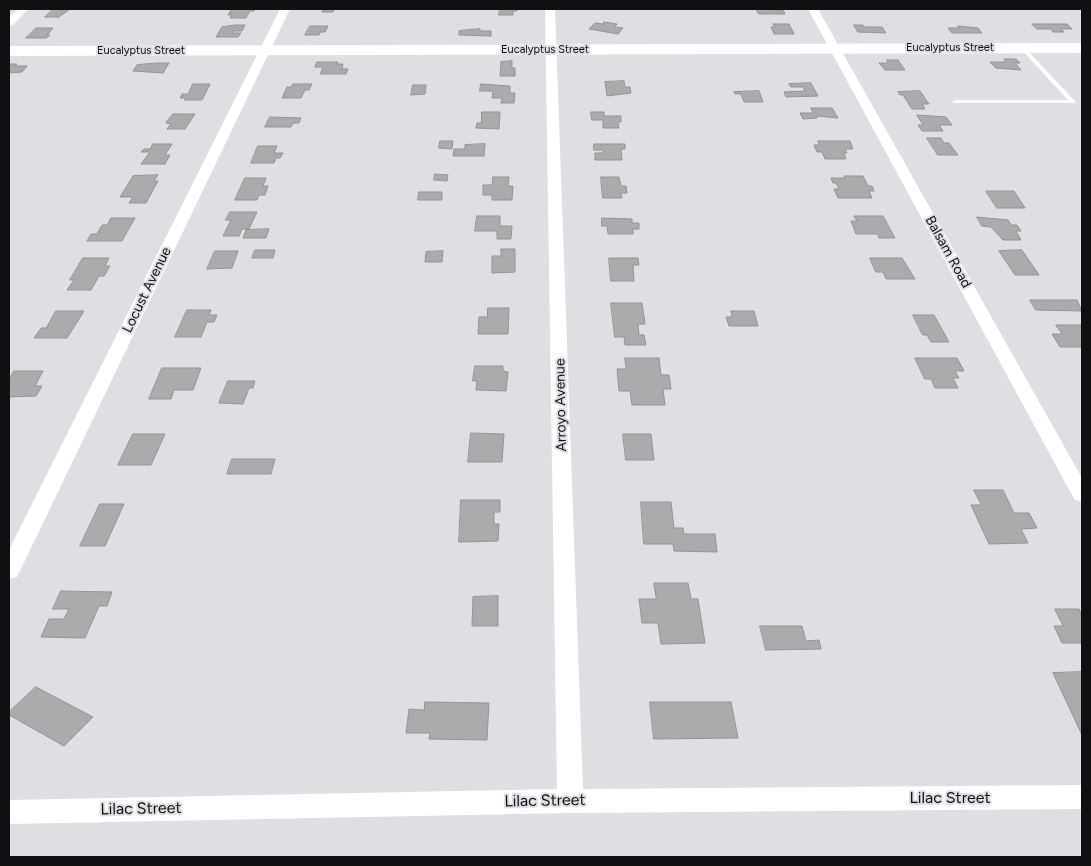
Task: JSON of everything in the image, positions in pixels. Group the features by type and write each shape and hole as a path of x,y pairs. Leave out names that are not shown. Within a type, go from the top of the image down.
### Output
{"main road":[{"name":"Eucalyptus Street","path":"9,52 1082,48"}],"street":[{"path":"9,23 23,9"},
{"name":"Locust Avenue","path":"9,570 285,9"},
{"name":"Arroyo Avenue","path":"550,9 570,801"},
{"name":"Balsam Road","path":"813,9 1082,495"},
{"name":"Lilac Street","path":"9,812 570,801 1082,797"}],"lane":[{"path":"955,102 1073,102 1023,48"}],"building":[{"path":"53,9 70,9 59,17 45,17"},
{"path":"255,9 250,11 246,18 230,18 232,15 228,15 231,10"},
{"path":"323,9 334,9 333,12 322,12"},
{"path":"500,9 517,9 517,11 513,11 513,15 499,15"},
{"path":"756,9 783,10 785,14 759,14"},
{"path":"604,22 617,24 615,27 623,28 618,34 589,29 595,23 603,24"},
{"path":"773,24 789,24 794,34 774,34 771,27 775,27"},
{"path":"1032,24 1067,24 1072,29 1061,29 1064,32 1053,32 1051,29 1037,29"},
{"path":"245,25 242,31 233,31 232,33 241,33 238,37 216,37 222,27"},
{"path":"854,25 882,27 886,33 858,32"},
{"path":"310,26 328,26 325,32 320,32 319,35 305,35"},
{"path":"958,26 978,28 982,33 952,33 948,28 959,28"},
{"path":"36,28 53,28 47,35 50,35 46,38 26,38"},
{"path":"480,29 480,31 491,31 491,36 459,35 459,31"},
{"path":"1004,59 1016,59 1020,63 1015,63 1021,70 996,68 990,62 1006,62"},
{"path":"887,60 898,60 905,70 885,70 879,63 888,63"},
{"path":"512,61 512,68 515,68 515,76 500,76 501,62"},
{"path":"317,62 338,62 337,64 343,64 342,69 348,69 346,74 320,74 323,67 315,67"},
{"path":"169,63 163,73 133,71 137,65"},
{"path":"9,64 27,66 22,72 9,73"},
{"path":"624,81 625,87 630,87 631,93 607,96 605,82"},
{"path":"811,83 818,96 786,97 784,92 805,91 803,87 791,87 789,84"},
{"path":"193,84 210,84 202,100 184,100 186,98 180,98 182,94 188,94"},
{"path":"293,84 312,84 309,90 305,90 301,98 282,98 287,87 291,87"},
{"path":"481,84 510,86 510,93 515,93 514,103 501,103 502,98 492,98 493,91 480,91"},
{"path":"413,85 426,85 425,94 411,95"},
{"path":"759,91 763,102 744,102 741,94 735,94 734,92"},
{"path":"920,91 929,104 922,104 925,109 912,109 903,95 900,95 898,92"},
{"path":"811,108 832,108 838,118 816,116 817,118 803,119 800,113 813,113"},
{"path":"482,112 500,112 499,129 476,128 477,123 481,123"},
{"path":"591,112 604,112 604,116 621,116 621,122 618,122 619,128 603,128 603,120 592,120"},
{"path":"173,114 195,114 185,129 167,129 171,124 166,123"},
{"path":"917,115 946,117 952,125 939,125 943,131 922,131 918,125 923,125"},
{"path":"270,117 301,118 299,123 293,123 291,127 265,127"},
{"path":"927,138 941,138 944,143 949,143 958,155 938,155"},
{"path":"440,141 453,141 452,149 439,148"},
{"path":"818,141 850,141 853,149 845,149 847,153 844,153 846,159 825,159 822,152 817,152 814,145 819,145"},
{"path":"153,144 172,144 165,155 170,155 165,164 141,164 150,152 141,152 144,149 150,149"},
{"path":"485,144 484,156 453,156 454,149 465,149 465,145"},
{"path":"594,144 625,144 625,149 621,149 622,160 595,160 595,153 603,153 603,150 594,150"},
{"path":"258,146 277,146 274,153 283,153 280,158 276,158 274,163 251,163"},
{"path":"435,174 448,175 447,181 434,180"},
{"path":"158,175 154,181 158,181 146,203 129,203 133,197 120,197 133,176"},
{"path":"844,176 863,176 868,186 872,186 874,191 869,191 872,198 838,198 834,189 839,189 831,178 845,178"},
{"path":"493,177 509,177 508,186 513,186 512,200 492,200 492,195 483,195 483,185 492,185"},
{"path":"601,177 619,177 621,186 626,186 627,193 621,193 622,198 603,198"},
{"path":"245,178 266,178 263,186 268,186 265,195 259,195 257,200 235,200"},
{"path":"986,191 1014,191 1025,208 997,208"},
{"path":"419,192 442,192 442,200 418,200"},
{"path":"230,212 257,212 249,229 242,229 239,236 223,236 231,220 226,220"},
{"path":"477,216 500,216 500,226 512,226 511,239 497,239 497,231 475,231"},
{"path":"854,216 883,216 895,238 879,238 878,234 856,234 851,221 857,221"},
{"path":"977,217 1008,220 1011,225 1017,225 1021,231 1016,231 1021,240 1003,240 991,227 982,226"},
{"path":"111,218 135,218 122,241 87,241 91,234 97,234 102,225 107,225"},
{"path":"602,218 632,219 632,223 639,223 639,229 633,229 633,234 608,234 607,226 602,226"},
{"path":"269,229 266,238 243,238 246,230"},
{"path":"501,249 515,249 515,272 492,273 492,256 501,256"},
{"path":"255,250 275,250 273,258 252,258"},
{"path":"1022,250 1039,275 1015,275 999,251"},
{"path":"215,251 238,251 232,268 207,269"},
{"path":"443,251 442,262 425,262 426,252"},
{"path":"83,258 109,258 105,266 110,266 104,276 99,276 91,290 67,290 74,280 70,280"},
{"path":"609,258 638,258 639,265 633,265 634,281 611,281"},
{"path":"870,258 902,258 915,279 886,279 883,272 876,272"},
{"path":"1030,300 1077,300 1082,311 1036,310"},
{"path":"611,303 642,303 645,324 638,324 639,335 644,335 646,345 625,345 624,337 615,337"},
{"path":"488,308 509,308 508,334 478,334 479,317 487,317"},
{"path":"187,310 211,310 209,315 217,315 214,322 207,322 201,337 175,337"},
{"path":"56,311 84,311 67,338 34,338 41,328 46,328"},
{"path":"731,311 754,311 758,326 729,326 726,317 732,317"},
{"path":"913,315 934,315 949,342 931,342 927,335 923,335"},
{"path":"1056,325 1082,325 1082,347 1060,347 1052,334 1062,334"},
{"path":"625,358 659,358 661,375 669,375 671,389 663,389 665,405 632,405 630,391 619,391 617,369 626,369"},
{"path":"915,358 957,358 964,371 955,371 959,378 953,378 958,388 935,388 931,379 925,379"},
{"path":"475,366 503,366 503,371 508,372 506,391 476,390 477,381 473,381"},
{"path":"162,368 201,368 193,390 174,390 171,399 149,399"},
{"path":"14,371 43,371 35,386 42,386 36,396 9,397 9,380"},
{"path":"228,381 255,381 253,388 249,388 243,404 219,403"},
{"path":"471,433 504,434 502,462 468,462"},
{"path":"133,434 165,434 151,465 118,465"},
{"path":"623,434 651,434 654,460 626,460"},
{"path":"232,459 275,459 271,474 227,474"},
{"path":"974,490 1003,490 1014,513 1029,513 1037,528 1021,529 1028,543 989,544 971,505 981,505"},
{"path":"461,500 500,500 500,512 494,512 494,524 499,524 498,541 459,542"},
{"path":"641,502 671,502 674,528 683,528 684,534 715,534 717,552 674,551 673,544 644,544"},
{"path":"100,504 124,504 105,546 80,546"},
{"path":"654,583 688,583 691,599 698,599 705,643 661,644 658,623 642,623 639,599 656,599"},
{"path":"61,591 112,592 107,606 99,606 85,638 41,637 49,619 64,619 69,609 53,609"},
{"path":"498,596 498,626 472,626 473,597"},
{"path":"1055,609 1079,609 1082,616 1082,643 1062,643 1054,626 1063,626"},
{"path":"760,626 802,626 806,641 819,640 821,649 766,650"},
{"path":"1082,672 1082,735 1053,673"},
{"path":"36,687 93,717 64,746 9,715 9,712"},
{"path":"425,702 489,703 487,740 429,739 430,733 406,733 409,709 424,710"},
{"path":"650,702 731,702 738,738 654,739"}]}
